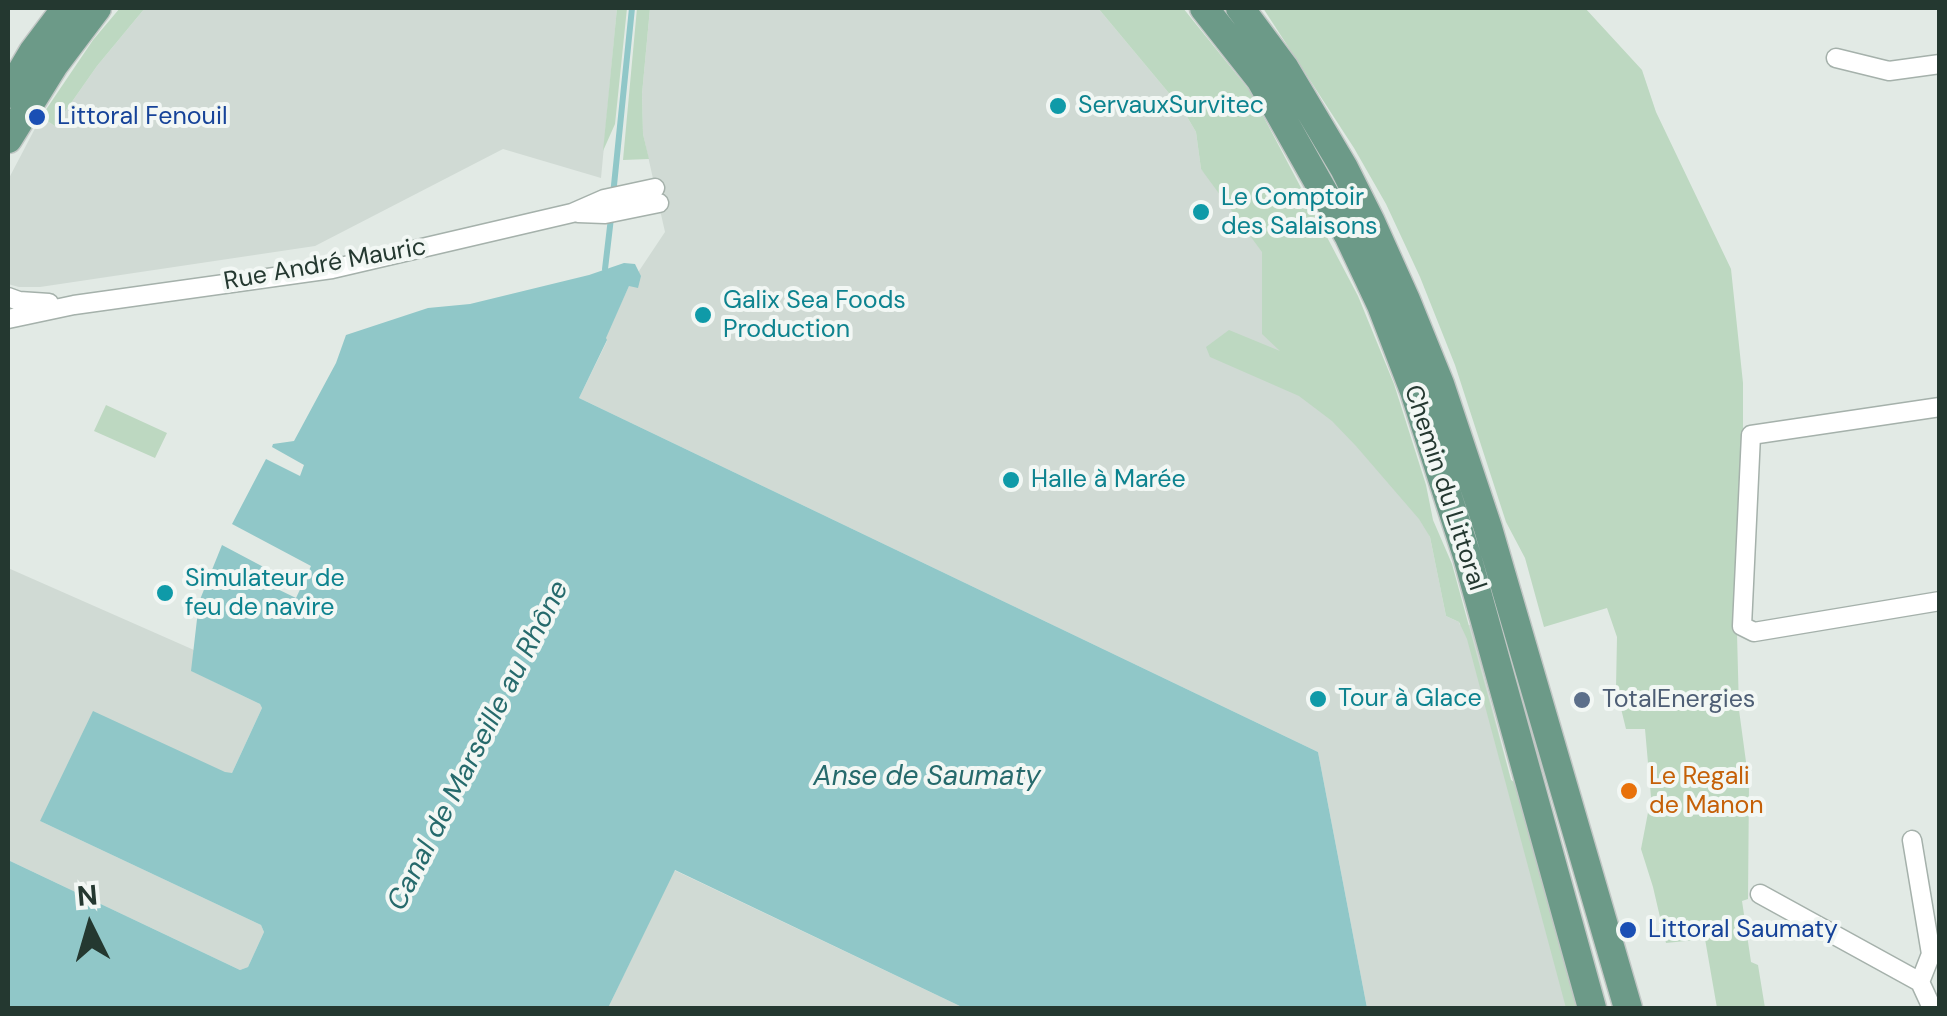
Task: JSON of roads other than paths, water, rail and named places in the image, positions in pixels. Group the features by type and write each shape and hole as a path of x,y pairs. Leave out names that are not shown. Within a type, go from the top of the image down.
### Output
{"main road":[{"path":"8,94 66,8"},
{"path":"8,138 54,65 97,8"},
{"name":"Chemin du Littoral","path":"1204,8 1248,63 1277,108 1349,237 1381,305 1414,391 1468,556 1592,1008"},
{"name":"Chemin du Littoral","path":"1240,8 1284,67 1344,168 1399,284 1440,384 1488,528 1628,1008"}],"street":[{"path":"1836,58 1889,71 1940,64"},
{"name":"Rue André Mauric","path":"8,319 74,305 332,269 657,195"},
{"name":"Rue André Mauric","path":"8,296 19,302 74,305"},
{"path":"1940,407 1750,435 1742,626 1754,632 1940,602"},
{"path":"1912,840 1931,954 1920,982"},
{"path":"1760,894 1920,982 1932,1008"}],"water":[{"path":"624,263 635,264 641,276 638,288 629,286 579,398 1318,752 1367,1008 964,1008 675,870 608,1008 8,1008 8,860 240,970 248,967 264,932 261,925 40,821 93,711 232,773 262,708 191,671 199,602 222,545 273,572 267,584 296,598 311,566 232,524 266,459 300,476 304,465 272,447 294,441 336,363 346,335 428,308 470,304"}],"waterway":[{"path":"613,195 632,8"},
{"path":"605,269 611,218"}],"place":[{"name":"ServauxSurvitec","path":"1058,106"},
{"name":"Littoral Fenouil","path":"37,117"},
{"name":"Le Comptoir des Salaisons","path":"1201,212"},
{"name":"Galix Sea Foods Production","path":"703,315"},
{"name":"Halle à Marée","path":"1011,480"},
{"name":"Simulateur de feu de navire","path":"165,593"},
{"name":"Tour à Glace","path":"1318,699"},
{"name":"TotalEnergies","path":"1582,700"},
{"name":"Le Regali de Manon","path":"1629,791"},
{"name":"Littoral Saumaty","path":"1628,930"}],"water label":[{"name":"Canal de Marseille au Rhône","path":"479,746"},
{"name":"Anse de Saumaty","path":"927,778"}]}
